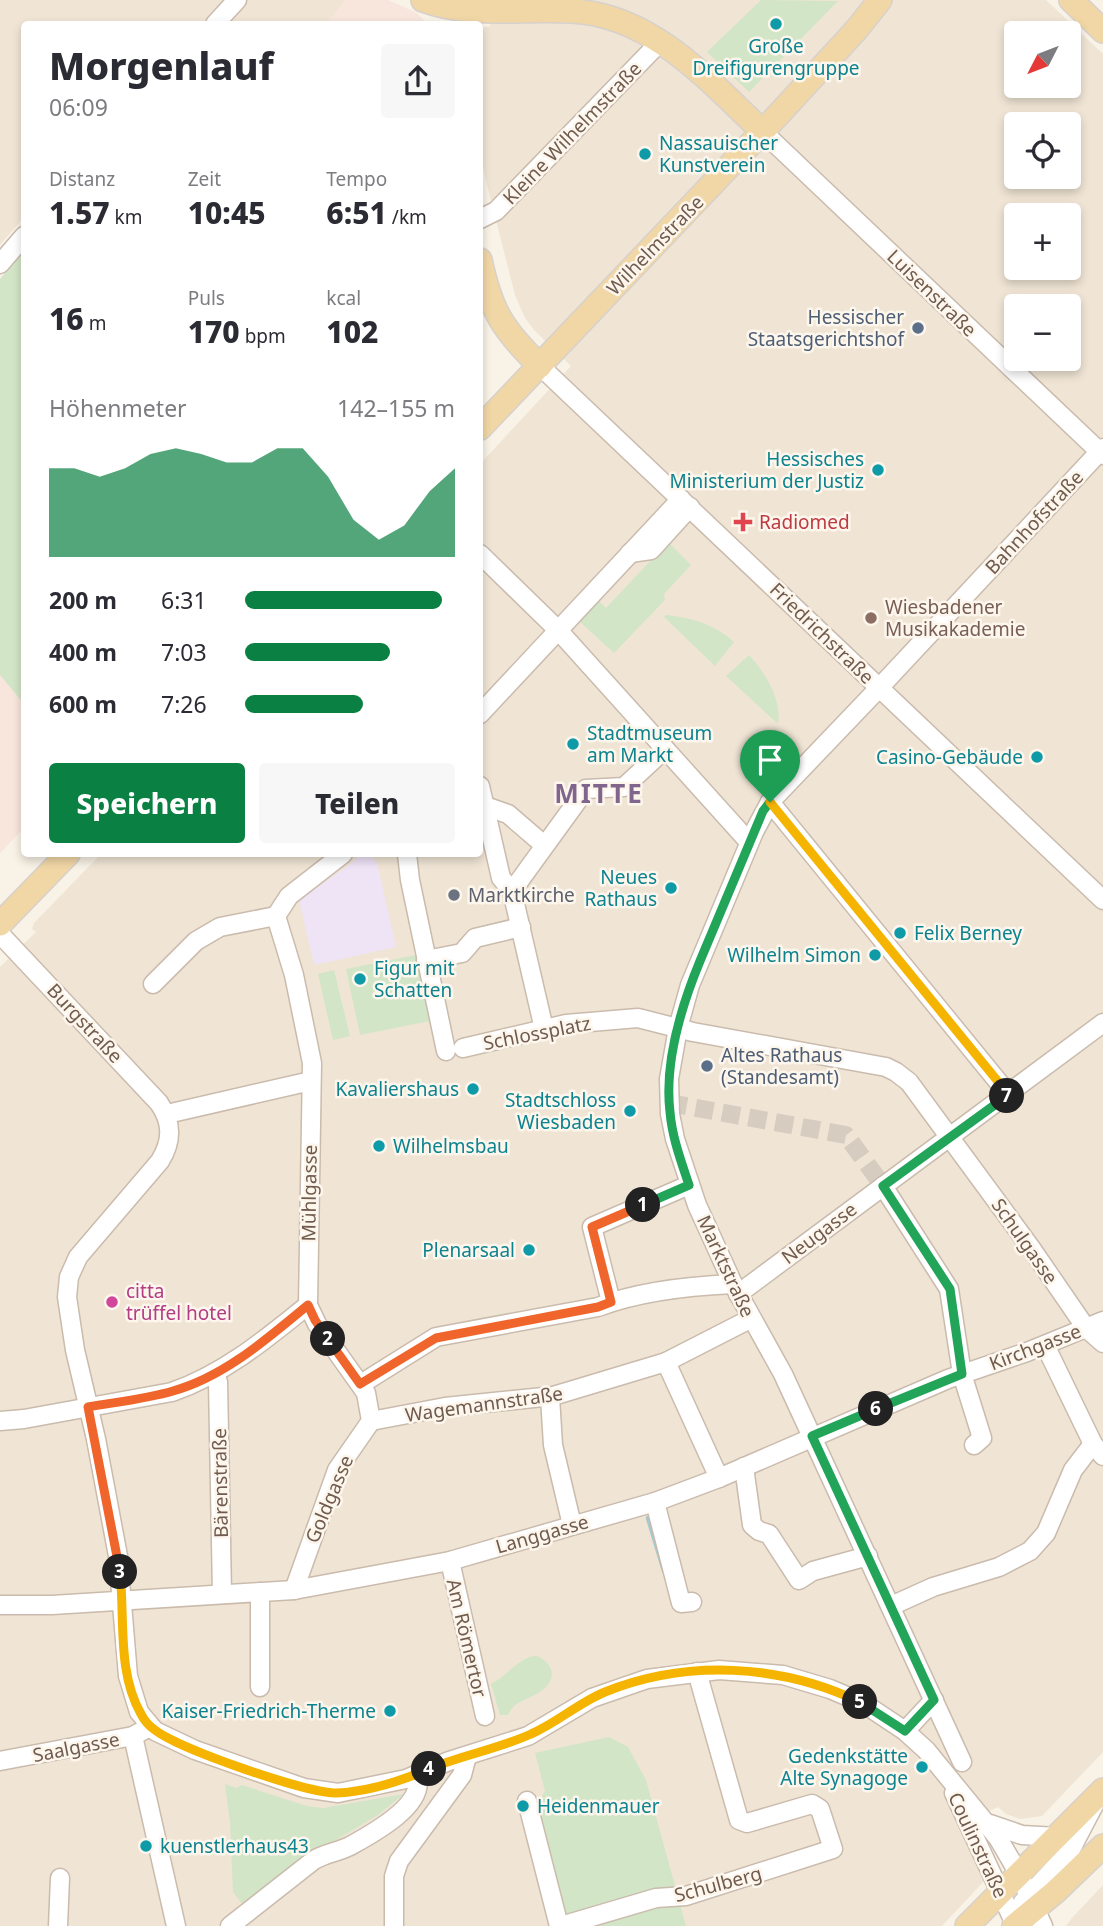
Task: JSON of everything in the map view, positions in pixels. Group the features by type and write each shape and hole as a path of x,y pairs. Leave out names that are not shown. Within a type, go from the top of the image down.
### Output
{"main road":[{"path":"423,0 458,11 585,12 623,23 660,42 689,62 762,131"},
{"name":"Wilhelmstraße","path":"483,425 762,131 857,29 880,0"},
{"name":"Wilhelmstraße","path":"857,29 889,0"},
{"path":"1070,0 1103,30"},
{"path":"483,272 491,303 500,321 515,342 540,366"},
{"path":"0,924 65,857"},
{"path":"1015,1926 1032,1901 1058,1837 1102,1791"},
{"path":"1032,1901 1103,1846"},
{"path":"967,1926 1000,1892 1032,1901"}],"street":[{"path":"218,21 237,0"},
{"name":"Kleine Wilhelmstraße","path":"483,218 496,211 660,42"},
{"name":"Luisenstraße","path":"762,131 1102,452"},
{"path":"0,264 21,240"},
{"name":"Friedrichstraße","path":"540,366 1103,900"},
{"name":"Bahnhofstraße","path":"879,688 1102,452"},
{"path":"483,711 630,553 651,550 686,503"},
{"path":"483,557 558,631 749,842"},
{"name":"Marktstraße","path":"879,688 763,811 690,985 686,1030 669,1079 670,1114 689,1185 735,1289 783,1374 962,1762"},
{"path":"512,891 586,789 624,788 665,749"},
{"path":"483,798 501,878 512,891 544,1029"},
{"path":"770,802 1009,1095"},
{"path":"485,806 508,814 544,845"},
{"path":"153,984 196,941 220,927 276,916 289,896 339,857"},
{"path":"407,857 426,961 462,953 475,938 521,927"},
{"path":"149,1726 139,1712 128,1675 118,1556 75,1350 67,1297 69,1277 78,1257 166,1152 170,1135 167,1114 311,1081 312,1063 308,1035 288,952 276,916"},
{"name":"Burgstraße","path":"0,934 167,1114"},
{"name":"Schlossplatz","path":"426,961 454,1049 566,1024 638,1018 686,1030 886,1067 909,1082 949,1137"},
{"name":"Neugasse","path":"735,1289 1009,1095 1103,1023"},
{"name":"Mühlgasse","path":"308,1305 311,1081"},
{"name":"Schulgasse","path":"949,1137 1035,1253 1086,1328 1103,1343"},
{"path":"611,1302 592,1227 689,1185"},
{"path":"883,1186 950,1289 965,1382 982,1438 974,1445"},
{"path":"360,1384 436,1338 598,1307 690,1285 735,1289"},
{"path":"0,1421 172,1392 215,1373 263,1342 308,1305 317,1324 366,1394 371,1421"},
{"name":"Wagemannstraße","path":"371,1421 445,1407 550,1397 666,1362 750,1319"},
{"name":"Kirchgasse","path":"812,1436 965,1382 1103,1321"},
{"path":"891,1606 933,1587 999,1567 1030,1551 1046,1533 1073,1470 1098,1450 1045,1345"},
{"path":"666,1362 719,1478"},
{"name":"Bärenstraße","path":"215,1373 219,1382 222,1594"},
{"path":"550,1397 553,1445 572,1525"},
{"name":"Goldgasse","path":"294,1590 337,1470 371,1421"},
{"name":"Langgasse","path":"7,1605 52,1605 294,1590 450,1561 655,1502 719,1478 812,1436"},
{"path":"744,1466 752,1525 769,1534 799,1580 813,1571 867,1556"},
{"path":"655,1502 681,1603 692,1602"},
{"name":"Am Römertor","path":"450,1561 485,1716"},
{"path":"260,1592 260,1687"},
{"name":"Coulinstraße","path":"149,1726 195,1750 304,1788 338,1793 416,1775 539,1731 606,1692 647,1679 697,1672 758,1671 807,1681 863,1703 905,1731 940,1765 989,1824 1032,1901"},
{"name":"Schulberg","path":"527,1801 560,1926 656,1898 686,1896 833,1849 820,1809 813,1804 747,1823 739,1820 697,1672"},
{"path":"905,1731 934,1700"},
{"name":"Saalgasse","path":"0,1761 134,1735 149,1726"},
{"path":"134,1735 176,1926"},
{"path":"394,1926 394,1876 399,1861 463,1775 467,1756"},
{"name":"Coulinstraße","path":"940,1765 1015,1926"},
{"path":"230,1926 314,1860 331,1851 347,1847 403,1810 416,1795 419,1785 416,1775"},
{"path":"1032,1901 1070,1851 1102,1791"},
{"path":"989,1824 1013,1834 1058,1837"},
{"path":"58,1926 60,1878"}],"shaded area":[{"path":"0,0 346,0 328,21 21,21 21,220 0,245"},
{"path":"346,0 388,0 417,13 424,21 328,21"},
{"path":"493,0 1046,0 1068,21 1004,21 1004,98 1082,98 1082,34 1103,54 1103,1752 1042,1816 1020,1819 1006,1814 998,1807 962,1823 986,1879 942,1926 0,1926 0,967 36,932 32,929 34,923 98,857 483,857 483,461 571,366 525,318 515,295 483,165 483,27 490,26"},
{"path":"0,675 21,700 21,831 0,853"},
{"path":"358,857 372,857 377,863 396,947 314,965 299,900"},
{"path":"1103,1885 1103,1926 1066,1926 1072,1918"}],"green space":[{"path":"761,0 838,1 749,92 707,52"},
{"path":"21,253 21,700 0,675 0,279"},
{"path":"668,542 691,565 664,594 665,600 614,653 579,621 598,600 606,608"},
{"path":"666,615 703,623 734,642 715,666 664,617"},
{"path":"749,655 761,670 775,696 778,724 726,676"},
{"path":"416,955 430,1021 360,1035 346,969"},
{"path":"334,970 350,1036 333,1040 318,974"},
{"path":"537,1656 546,1662 551,1670 549,1683 540,1692 520,1702 508,1715 500,1715 491,1684 525,1659"},
{"path":"609,1737 628,1747 646,1780 686,1926 567,1926 535,1808 545,1791 535,1753"},
{"path":"225,1784 236,1788 242,1785 307,1806 323,1808 404,1794 378,1815 304,1859 243,1905 233,1892 230,1823"}],"waterway":[{"path":"648,1518 664,1571"}],"tunnel":[{"path":"669,1103 846,1135 883,1186"}],"place":[{"name":"Große Dreifigurengruppe","path":"776,24"},
{"name":"Nassauischer Kunstverein","path":"645,154"},
{"name":"Hessischer Staatsgerichtshof","path":"918,328"},
{"name":"Hessisches Ministerium der Justiz","path":"878,470"},
{"name":"Radiomed","path":"743,522"},
{"name":"Wiesbadener Musikakademie","path":"871,618"},
{"name":"Stadtmuseum am Markt","path":"573,744"},
{"name":"Casino-Gebäude","path":"1037,757"},
{"name":"Neues Rathaus","path":"671,888"},
{"name":"Marktkirche","path":"454,895"},
{"name":"Felix Berney","path":"900,933"},
{"name":"Wilhelm Simon","path":"875,955"},
{"name":"Figur mit Schatten","path":"360,979"},
{"name":"Altes Rathaus (Standesamt)","path":"707,1066"},
{"name":"Kavaliershaus","path":"473,1089"},
{"name":"Stadtschloss Wiesbaden","path":"630,1111"},
{"name":"Wilhelmsbau","path":"379,1146"},
{"name":"Plenarsaal","path":"529,1250"},
{"name":"citta trüffel hotel","path":"112,1302"},
{"name":"Kaiser-Friedrich-Therme","path":"390,1711"},
{"name":"Gedenkstätte Alte Synagoge","path":"922,1767"},
{"name":"Heidenmauer","path":"523,1806"},
{"name":"kuenstlerhaus43","path":"146,1846"}],"district":[{"name":"MITTE","path":"599,793"}],"route":[{"path":"770,802 1009,1095 883,1186 950,1289 962,1374 812,1436 934,1700 905,1731 863,1703 830,1689 783,1675 734,1670 673,1674 606,1692 528,1736 449,1761 406,1779 338,1793 304,1788 195,1750 155,1731 139,1712 128,1675 118,1556 88,1407 172,1392 187,1386 215,1373 263,1342 308,1305 317,1324 360,1384 436,1338 598,1307 611,1302 592,1227 689,1185 675,1139 668,1096 678,1028 690,985 763,811 770,802"}]}
